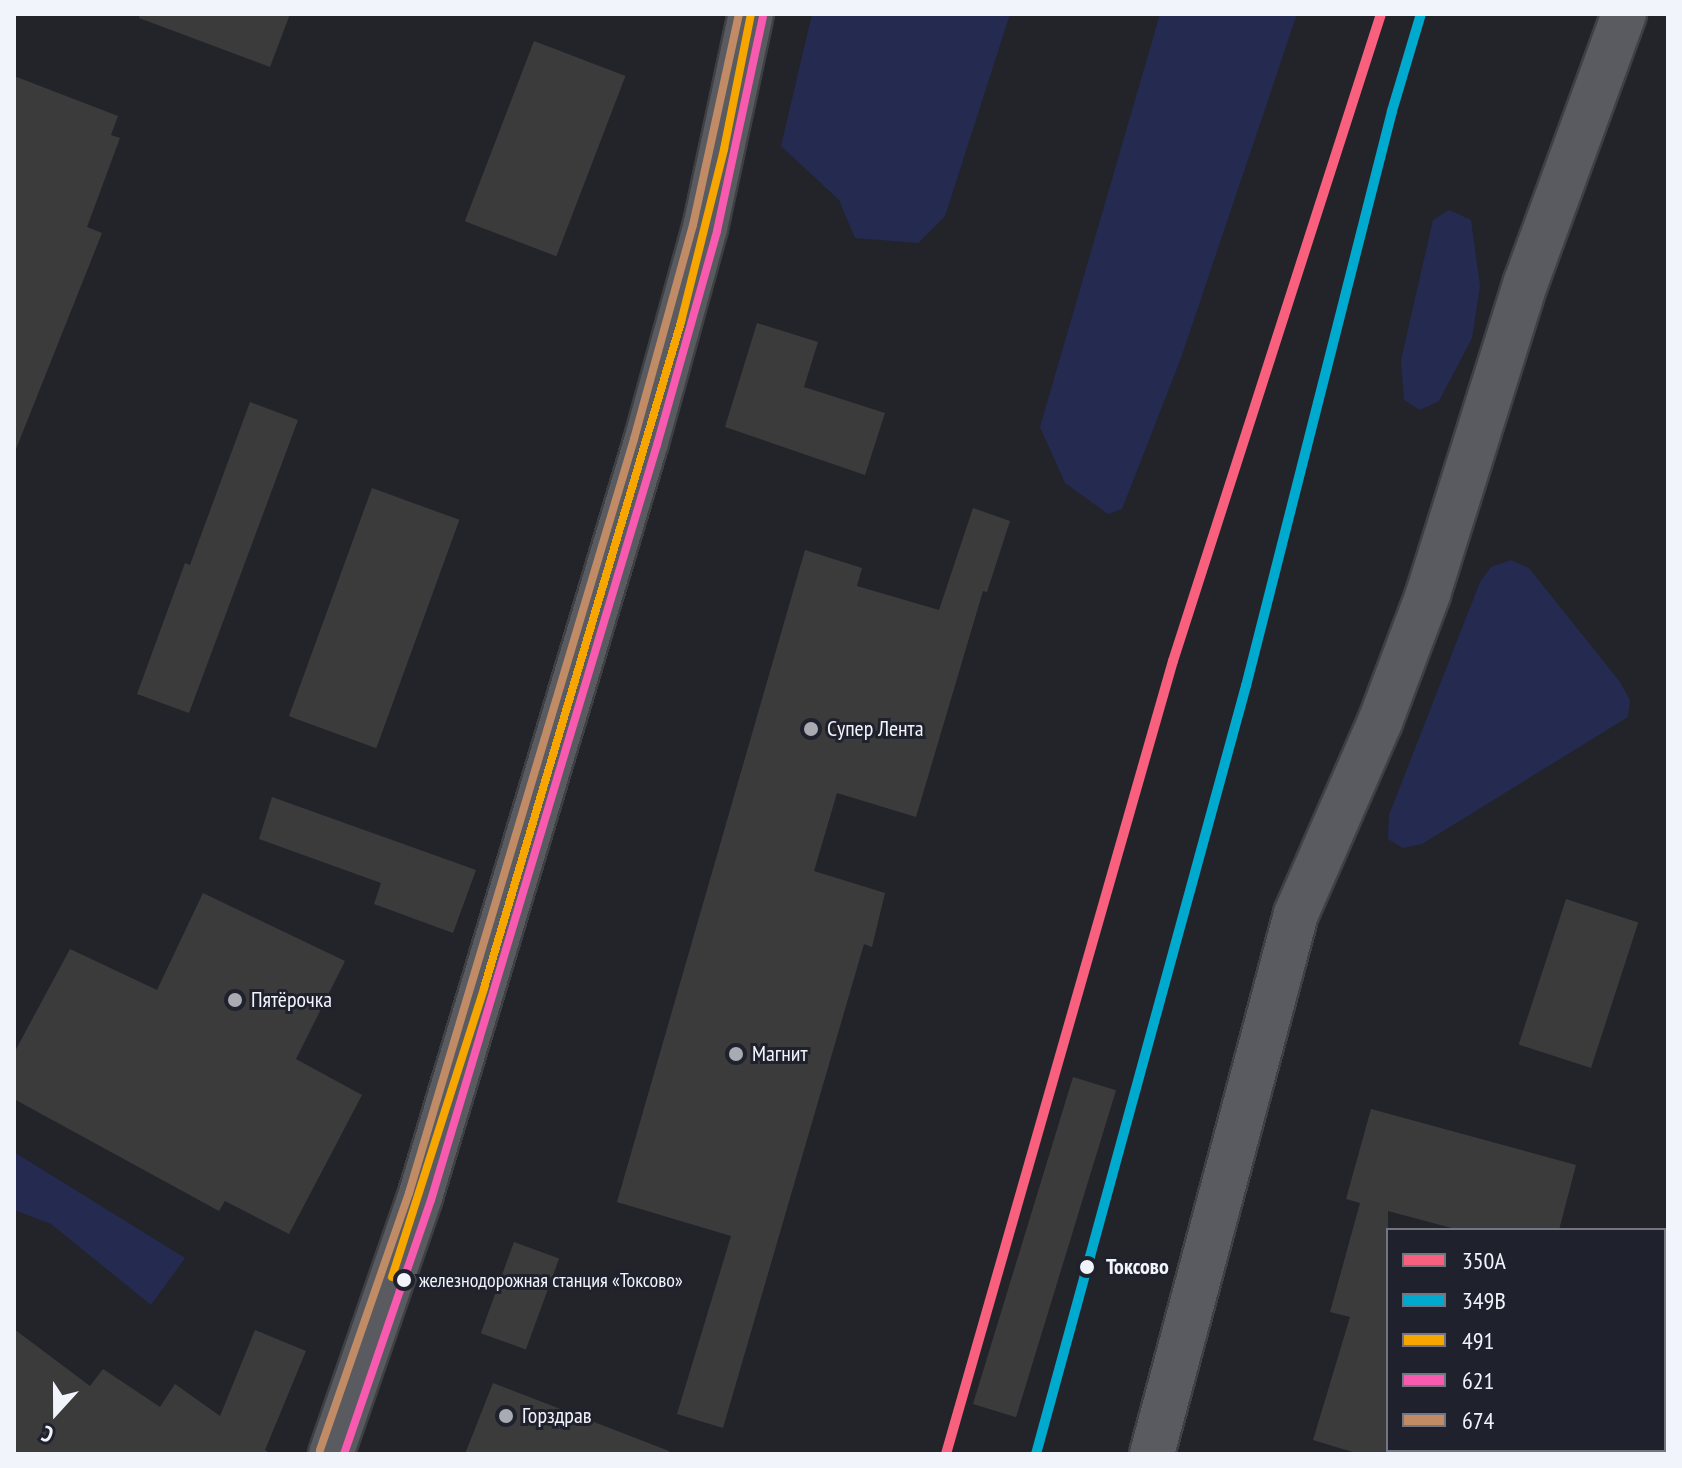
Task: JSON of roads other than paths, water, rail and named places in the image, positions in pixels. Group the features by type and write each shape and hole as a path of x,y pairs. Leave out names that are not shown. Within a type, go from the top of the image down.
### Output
{"street":[{"path":"331,1454 420,1197 646,442 705,228 751,14"},
{"path":"1152,1454 1296,914 1380,722 1428,594 1526,282 1624,14"}],"place":[{"name":"Супер Лента","path":"811,729"},
{"name":"Пятёрочка","path":"235,1000"},
{"name":"Магнит","path":"736,1054"},
{"name":"Токсово","path":"1087,1267"},
{"name":"железнодорожная станция «Токсово»","path":"404,1280"},
{"name":"Горздрав","path":"506,1416"}]}
